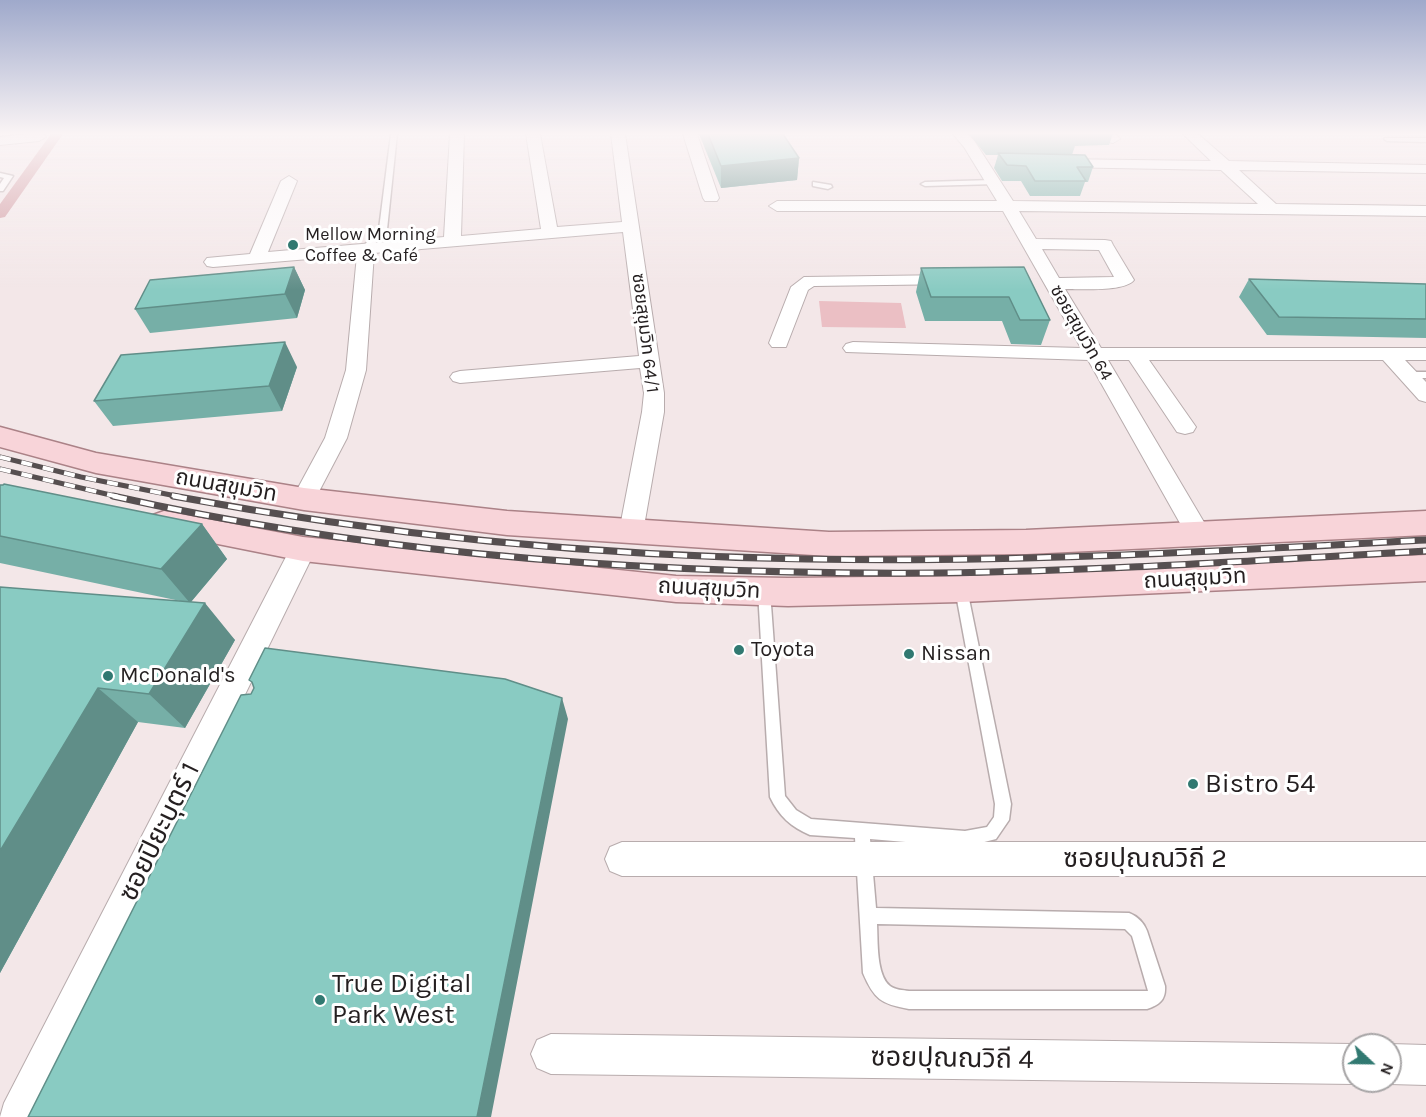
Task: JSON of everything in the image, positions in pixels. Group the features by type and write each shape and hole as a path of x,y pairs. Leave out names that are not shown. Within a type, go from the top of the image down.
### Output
{"main road":[{"name":"ถนนสุขุมวิท","path":"0,437 96,463 304,500 507,523 829,544 1026,542 1426,523"},
{"name":"ถนนสุขุมวิท","path":"132,517 303,549 676,589 764,591 961,589 1426,568"},
{"path":"676,589 695,535"}],"street":[{"path":"257,258 287,186"},
{"path":"452,241 455,186"},
{"path":"542,186 550,233"},
{"name":"ซอยสุขุมวิท 64/1","path":"625,186 654,393 653,412 631,532"},
{"path":"707,186 711,198"},
{"name":"ซอยสุขุมวิท 64","path":"996,186 1199,534"},
{"path":"1247,186 1272,209"},
{"path":"777,206 1426,211"},
{"path":"213,262 630,226"},
{"path":"1028,280 1052,283 1122,282 1125,280 1105,245 1030,244"},
{"path":"304,500 336,438 356,370 366,248"},
{"path":"779,343 800,287 810,281 970,280"},
{"path":"853,348 1092,354 1426,354"},
{"path":"1135,354 1185,427"},
{"path":"1388,354 1417,375 1426,395"},
{"path":"460,377 649,361"},
{"name":"ซอยปิยะบุตร์ 1","path":"18,1117 235,704 303,549"},
{"name":"ซอยปุณณวิถี 2","path":"622,859 862,845 1426,859"},
{"name":"ซอยปุณณวิถี 4","path":"551,1054 1342,1064"},
{"path":"1402,1064 1426,1065"}],"lane":[{"path":"366,248 375,240 382,239 388,186"},
{"path":"764,591 778,797 785,810 795,820 862,845 965,839 991,834 1001,820 1004,804 961,589"},
{"path":"862,845 872,973 877,987 887,996 909,1000 1148,1000 1157,994 1139,931 1129,921 868,916"}],"shaded area":[{"path":"819,301 901,303 906,328 822,327"}],"building":[{"path":"294,267 285,294 135,309 150,280"},
{"path":"1024,267 1050,320 1020,320 1009,297 931,297 921,268"},
{"path":"1249,279 1426,284 1426,319 1279,317"},
{"path":"285,342 269,386 94,401 121,355"},
{"path":"0,485 202,524 161,569 0,536"},
{"path":"0,587 205,603 149,694 98,688 0,851"},
{"name":"True Digital Park West","path":"265,648 505,679 562,698 477,1117 28,1117 241,695 251,694 254,688 249,680"}],"waterway":[{"path":"0,214 20,186"}],"railway":[{"path":"0,457 81,477 181,497"},
{"path":"0,469 119,497"},
{"path":"113,496 213,517 315,534 418,547 522,558 730,570 833,573 997,572 1181,565 1426,551"},
{"path":"173,496 330,522 488,541 727,557 885,560 1040,558 1426,540"}],"place":[{"name":"Mellow Morning Coffee & Café","path":"293,245"},
{"name":"Toyota","path":"739,650"},
{"name":"Nissan","path":"909,654"},
{"name":"McDonald's","path":"108,676"},
{"name":"Bistro 54","path":"1193,784"},
{"name":"True Digital Park West","path":"320,1000"}]}
